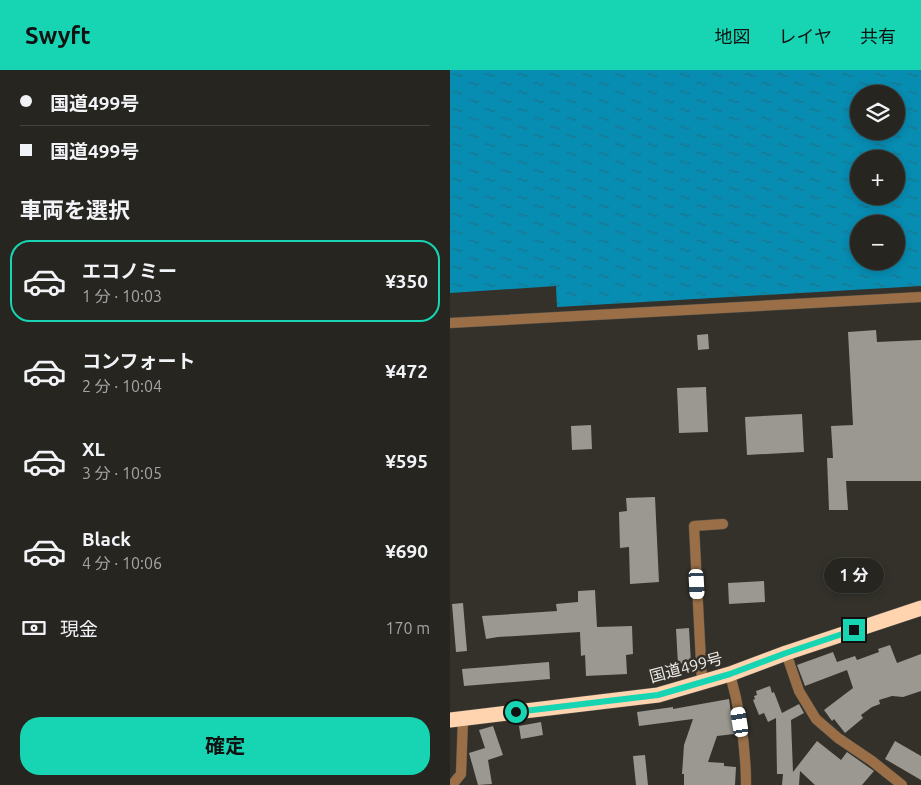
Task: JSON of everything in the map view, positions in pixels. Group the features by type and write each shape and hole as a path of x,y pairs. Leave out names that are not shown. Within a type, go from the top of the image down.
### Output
{"highway":[{"name":"国道499号","path":"456,719 658,695 730,674 786,653 921,608"}],"street":[{"path":"450,323 921,297"},
{"path":"702,682 694,526 723,524"},
{"path":"786,653 799,691 816,719 838,738 872,761 902,785"},
{"path":"730,674 736,695 742,736 746,785"},
{"path":"452,785 461,774 456,719"}],"water":[{"path":"450,70 921,70 921,286 557,307 556,286 450,293"}],"building":[{"path":"876,330 877,342 921,340 921,481 846,481 848,510 829,510 827,458 833,458 831,426 853,425 848,332"},
{"path":"708,334 709,349 698,350 697,335"},
{"path":"706,387 708,432 679,433 677,388"},
{"path":"802,414 804,452 747,455 745,417"},
{"path":"591,425 592,449 572,450 571,426"},
{"path":"655,497 659,582 630,584 629,547 620,548 619,512 627,511 626,498"},
{"path":"764,581 765,602 729,604 728,583"},
{"path":"595,590 597,627 632,626 633,654 626,655 627,674 586,676 585,655 581,656 580,632 486,639 482,616 557,611 556,604 578,602 578,591"},
{"path":"463,603 467,651 456,652 452,604"},
{"path":"689,628 691,663 678,664 676,629"},
{"path":"890,645 897,663 921,654 921,691 903,697 892,696 879,700 880,704 861,715 863,718 845,733 834,719 832,721 824,710 853,688 847,670 805,686 797,665 833,652 837,662 855,656 857,660 879,652 878,649"},
{"path":"549,662 550,679 464,686 462,669"},
{"path":"770,686 782,713 799,704 804,713 791,720 793,772 817,741 841,760 847,752 874,771 862,785 815,785 800,771 799,785 782,785 783,774 777,774 776,718 768,722 764,713 759,715 753,700 755,699 754,696 757,695 756,691"},
{"path":"729,699 734,734 717,736 708,762 724,763 724,766 736,767 735,785 684,785 684,774 682,774 684,745 693,719 639,726 637,712 673,707 673,709"},
{"path":"541,722 543,735 521,739 519,726"},
{"path":"493,726 503,755 488,760 492,784 478,785 469,753 485,748 479,730"},
{"path":"895,741 921,756 921,780 885,759"},
{"path":"645,755 648,785 636,785 633,756"}],"route":[{"path":"516,712 658,695 730,674 854,630"}]}
